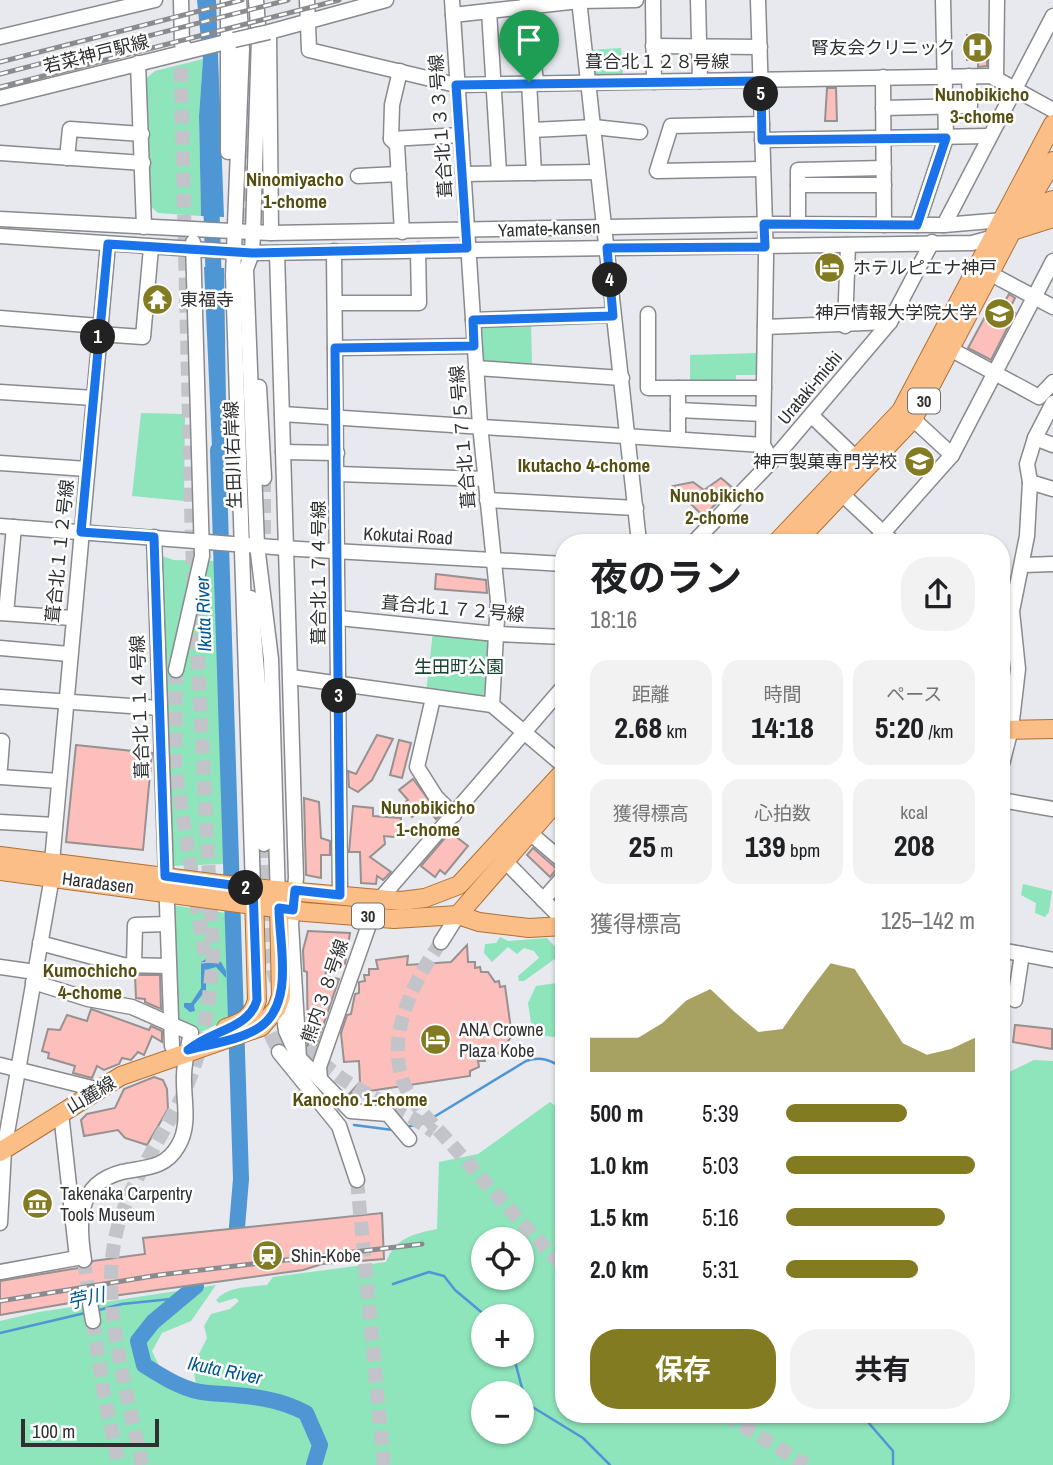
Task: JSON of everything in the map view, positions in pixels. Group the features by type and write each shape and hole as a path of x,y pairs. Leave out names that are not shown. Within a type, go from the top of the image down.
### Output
{"main road":[{"name":"30","path":"804,534 914,419 991,274 1008,225 1053,124"},
{"name":"30","path":"785,534 901,411 990,239 1028,208 1053,161"},
{"path":"1028,208 1053,200"},
{"name":"Yamate-kansen","path":"1008,225 1053,218"},
{"path":"1010,729 1053,729"},
{"name":"30","path":"248,896 286,890 401,901 425,898 459,885 555,779"},
{"path":"458,915 555,804"},
{"name":"Haradasen","path":"0,856 52,870 248,896 286,909"},
{"name":"Haradasen","path":"0,871 52,870"},
{"path":"458,915 459,885"},
{"path":"248,896 257,1000 248,1028"},
{"name":"30","path":"286,909 394,919 458,915"},
{"path":"248,1028 267,1021 281,996 286,909"},
{"path":"458,915 492,924 529,928 555,927"},
{"name":"山麓線","path":"2,1151 96,1089 174,1052 248,1028"}],"street":[{"path":"0,37 155,0"},
{"path":"183,0 182,44 194,49"},
{"path":"228,0 229,160 234,202"},
{"name":"生田川右岸線","path":"239,0 242,49 234,202 228,232 245,545 271,659 286,909 299,1058"},
{"name":"生田川右岸線","path":"245,545 247,269 252,253 259,37 256,0"},
{"path":"306,0 306,20"},
{"path":"271,233 269,32 386,0"},
{"path":"453,7 489,11 527,3 636,0"},
{"path":"653,0 654,82"},
{"path":"698,0 700,81"},
{"path":"758,0 765,247 763,445 772,461"},
{"path":"917,225 946,138 943,0"},
{"path":"998,0 996,79 1053,110"},
{"path":"579,1 638,534"},
{"path":"527,3 533,82 534,173"},
{"name":"葺合北１３３号線","path":"453,7 467,248"},
{"path":"489,11 499,173"},
{"path":"944,225 988,136 1053,16"},
{"name":"葺合北１２８号線","path":"306,20 309,50 456,85 944,76 996,79"},
{"name":"若菜神戸駅線","path":"0,98 269,32"},
{"path":"653,46 760,47"},
{"path":"138,63 145,227"},
{"path":"400,71 391,105 391,139 397,145 401,232"},
{"path":"883,108 970,106 969,76"},
{"path":"883,77 884,225"},
{"path":"762,124 671,126 657,171 762,169"},
{"path":"532,130 594,127 640,132"},
{"path":"67,158 70,129 142,134"},
{"path":"391,139 461,135"},
{"path":"762,140 988,136"},
{"path":"0,153 143,163"},
{"path":"798,224 798,170 884,168"},
{"path":"463,174 597,172"},
{"path":"358,176 398,174"},
{"path":"798,186 884,186"},
{"name":"Yamate-kansen","path":"0,219 271,233 764,224 1008,225"},
{"path":"176,670 206,542 197,231"},
{"path":"0,236 198,251"},
{"name":"Yamate-kansen","path":"198,251 278,253 467,248 765,247 990,239"},
{"name":"Urataki-michi","path":"702,534 812,416 890,322 932,242"},
{"name":"葺合北１１２号線","path":"0,1223 2,1151 52,870 72,618 108,244"},
{"path":"845,326 848,245"},
{"path":"0,318 143,337 151,248"},
{"name":"葺合北１７５号線","path":"467,248 480,425 498,601 492,705"},
{"path":"335,303 419,303 418,250"},
{"name":"葺合北１７４号線","path":"334,251 339,551 340,895"},
{"path":"252,253 256,269 264,478"},
{"path":"278,253 291,677 286,890"},
{"path":"888,534 952,455 998,372 1053,261"},
{"path":"991,274 1053,307"},
{"path":"648,314 648,388 764,388"},
{"path":"473,320 613,316"},
{"path":"765,327 845,326 890,322"},
{"path":"335,348 474,346"},
{"path":"952,349 1039,397 1053,382"},
{"path":"476,368 621,378"},
{"path":"678,388 678,439"},
{"path":"0,392 93,398"},
{"path":"1010,709 1018,669 1012,611 1023,565 1030,482 1027,464 1053,403"},
{"path":"678,410 763,414"},
{"path":"282,414 763,445"},
{"path":"812,416 856,458"},
{"path":"914,419 952,455"},
{"path":"1043,429 1053,445"},
{"path":"284,452 337,453"},
{"path":"0,463 87,469"},
{"path":"338,474 485,479"},
{"path":"1030,482 1053,489"},
{"path":"842,494 879,534"},
{"path":"487,500 636,508"},
{"path":"7,527 3,613 72,618"},
{"name":"Kokutai Road","path":"7,527 287,548 555,563"},
{"name":"葺合北１１４号線","path":"154,537 171,1023"},
{"path":"245,545 257,667 264,844"},
{"path":"245,545 243,643 248,896"},
{"path":"1023,565 1053,564"},
{"name":"葺合北１７２号線","path":"339,618 496,634 555,637"},
{"path":"0,648 69,653"},
{"path":"291,677 492,705 555,760"},
{"path":"0,697 159,708"},
{"path":"380,899 555,697"},
{"path":"433,698 416,767 436,797 454,815"},
{"path":"0,768 2,741"},
{"path":"0,777 59,781"},
{"path":"1010,802 1053,809"},
{"path":"0,822 55,825"},
{"path":"530,833 555,854"},
{"path":"505,862 555,911"},
{"path":"543,900 555,886"},
{"path":"441,942 458,915"},
{"name":"熊内３８号線","path":"320,1079 319,1067 372,916"},
{"path":"134,965 135,925 167,924"},
{"path":"40,943 134,965 169,966"},
{"path":"1010,952 1053,960"},
{"path":"1015,1000 1023,954"},
{"path":"0,967 34,977 88,999 132,1007 191,1033 174,1052"},
{"path":"281,996 289,1043 299,1058 351,1111 388,1114 409,1139"},
{"path":"174,1052 176,1064 184,1075"},
{"path":"84,1260 79,1217 90,1193 121,1172 148,1170 169,1157 184,1133 184,1075 174,1052"},
{"path":"279,1052 339,1126 357,1180"},
{"path":"0,1065 96,1089"},
{"path":"0,1272 77,1258 61,1113"}],"green space":[{"path":"621,48 623,76 592,77 590,50"},
{"path":"203,59 199,116 201,216 158,213 148,204 144,80 155,71"},
{"path":"531,321 532,366 483,364 477,324"},
{"path":"758,353 757,375 736,375 736,386 690,386 690,355"},
{"path":"141,413 185,414 184,501 132,496"},
{"path":"159,555 174,560 215,561 224,864 170,866"},
{"name":"生田町公園","path":"433,631 487,636 491,642 487,698 426,693"},
{"path":"1023,884 1052,891 1049,912 1045,917 1035,913 1036,903 1021,895"},
{"path":"171,905 226,913 231,1018 199,1033 176,1022"},
{"path":"500,937 508,941 547,938 555,947 555,959 524,981 519,981 518,976 539,958 534,951 524,948 517,954 508,947 492,962 484,953 485,944 496,943"},
{"path":"555,983 555,1037 545,1036 532,1029 528,1003 536,986"},
{"path":"1034,1060 1053,1061 1053,1465 0,1465 0,1321 39,1312 216,1285 191,1321 162,1333 152,1351 160,1368 198,1398 193,1366 207,1338 204,1326 211,1314 230,1309 239,1301 236,1298 219,1303 216,1300 221,1295 240,1288 267,1285 273,1277 386,1262 394,1247 406,1238 437,1229 439,1162 478,1154 550,1102 555,1106 555,1423 1010,1423 1010,1072"}],"water":[{"path":"197,0 216,0 224,217 201,216 199,116 203,59"},
{"path":"204,267 224,268 227,473 213,470"},
{"path":"206,959 221,962 226,978 216,967 206,970 206,990 194,1005 195,1011 190,1012 184,1007 184,1003 191,1003 201,988 201,962"}],"building":[{"name":"腎友会クリニック","path":"967,35 987,36 987,66 978,67 978,60 967,60"},
{"path":"827,88 836,88 837,121 825,121"},
{"path":"1009,294 1015,298 1009,310 1015,313 991,360 968,348 993,302 1002,307"},
{"path":"721,478 733,488 703,516 673,486 693,482 704,490"},
{"path":"436,574 486,580 487,593 435,589"},
{"path":"377,735 393,739 372,780 358,792 349,787 348,771 356,774"},
{"path":"399,740 411,743 402,778 390,775"},
{"path":"76,745 152,753 143,850 66,842"},
{"path":"413,779 440,815 436,819 425,807 412,817 402,805 408,800 399,790"},
{"path":"304,798 319,802 321,838 330,841 330,855 321,855 321,878 306,875"},
{"path":"353,806 373,808 373,816 401,818 400,829 394,837 384,836 385,844 370,857 391,872 383,880 377,876 376,884 361,883 360,852 349,852"},
{"path":"450,832 468,846 445,874 440,870 435,877 421,866"},
{"path":"533,848 555,867 555,871 550,877 527,855"},
{"path":"308,931 350,933 345,964 328,962 325,976 339,979 312,1058 308,1054 307,972 304,971 303,950"},
{"path":"467,945 468,962 475,962 475,968 480,967 481,972 488,972 495,982 499,981 500,987 505,986 512,1036 498,1054 484,1054 485,1061 478,1061 479,1067 470,1071 470,1076 349,1094 360,1082 359,1061 344,1062 341,1033 347,1015 351,1014 355,994 359,993 359,982 365,981 364,975 369,975 369,969 378,969 376,960 408,956 407,965 451,962"},
{"path":"135,975 160,975 161,1009 145,1002 145,999 136,998"},
{"path":"91,1009 149,1030 151,1026 162,1031 162,1042 152,1036 144,1055 138,1052 131,1060 122,1058 119,1064 104,1070 97,1066 92,1078 73,1073 75,1066 48,1058 49,1053 42,1051 48,1029 60,1030 67,1015 87,1021"},
{"path":"1015,1025 1052,1029 1052,1049 1013,1042"},
{"path":"154,1077 163,1080 167,1089 168,1109 147,1145 125,1138 118,1130 84,1136 81,1120 87,1114 115,1108 124,1089"},
{"name":"Shin-Kobe","path":"382,1213 384,1259 322,1264 303,1270 98,1298 89,1293 81,1301 0,1315 0,1281 86,1269 93,1261 145,1254 143,1238"}],"waterway":[{"name":"Ikuta River","path":"211,198 214,287"},
{"name":"Ikuta River","path":"218,450 241,1179 237,1227"},
{"path":"406,1127 424,1123 526,1061 536,1059 555,1063"},
{"path":"354,1125 393,1130"},
{"path":"393,1284 429,1272 444,1276 472,1304"},
{"name":"Ikuta River","path":"196,1286 153,1322 138,1341 144,1365 192,1390 270,1400 306,1413 320,1445 314,1465"},
{"name":"苧川","path":"95,1311 122,1304 181,1298"},
{"name":"苧川","path":"0,1333 85,1313"},
{"path":"516,1367 526,1403 555,1421"},
{"path":"559,1423 583,1438 610,1465"},
{"path":"869,1423 893,1451 893,1465"}],"tunnel":[{"path":"142,1465 114,1326 111,1298 114,1244 134,1184 176,1109 192,1073 205,1024 213,955 192,546 180,41"},
{"path":"244,264 252,47"},
{"path":"264,478 264,557"},
{"path":"176,670 175,767 206,963"},
{"path":"264,844 268,948 276,981"},
{"path":"441,942 414,987 402,1020 398,1054 403,1082 414,1102 429,1120 555,1257"},
{"path":"261,1015 279,1052"},
{"path":"296,1029 325,1065 342,1078 434,1132"},
{"path":"357,1180 384,1465"},
{"path":"84,1260 90,1303"},
{"path":"93,1321 104,1395 119,1465"},
{"path":"738,1423 806,1465"}],"railway":[{"path":"0,62 242,0"},
{"path":"0,74 288,0"},
{"path":"0,87 339,0"},
{"path":"0,1301 159,1275 422,1244"}],"place":[{"name":"腎友会クリニック","path":"978,48"},
{"name":"ホテルピエナ神戸","path":"830,268"},
{"name":"東福寺","path":"157,300"},
{"name":"神戸情報大学院大学","path":"1000,313"},
{"name":"神戸製菓専門学校","path":"920,462"},
{"name":"ANA Crowne Plaza Kobe","path":"436,1040"},
{"name":"Takenaka Carpentry Tools Museum","path":"37,1204"},
{"name":"Shin-Kobe","path":"268,1256"}],"district":[{"name":"Nunobikicho 3-chome","path":"982,105"},
{"name":"Ninomiyacho 1-chome","path":"295,190"},
{"name":"Ikutacho 4-chome","path":"584,465"},
{"name":"Nunobikicho 2-chome","path":"717,506"},
{"name":"Nunobikicho 1-chome","path":"428,818"},
{"name":"Kumochicho 4-chome","path":"90,981"},
{"name":"Kanocho 1-chome","path":"360,1099"}],"route":[{"path":"761,81 762,140 946,138 917,225 764,224 765,247 607,248 613,316 473,320 474,346 335,348 339,551 340,895 295,890 293,910 279,908 281,996 277,1008 267,1021 251,1031 188,1050 203,1037 246,1021 254,1011 257,1000 255,905 253,888 165,876 154,537 81,532 108,244 252,253 467,248 456,85 529,82 761,81"}]}
